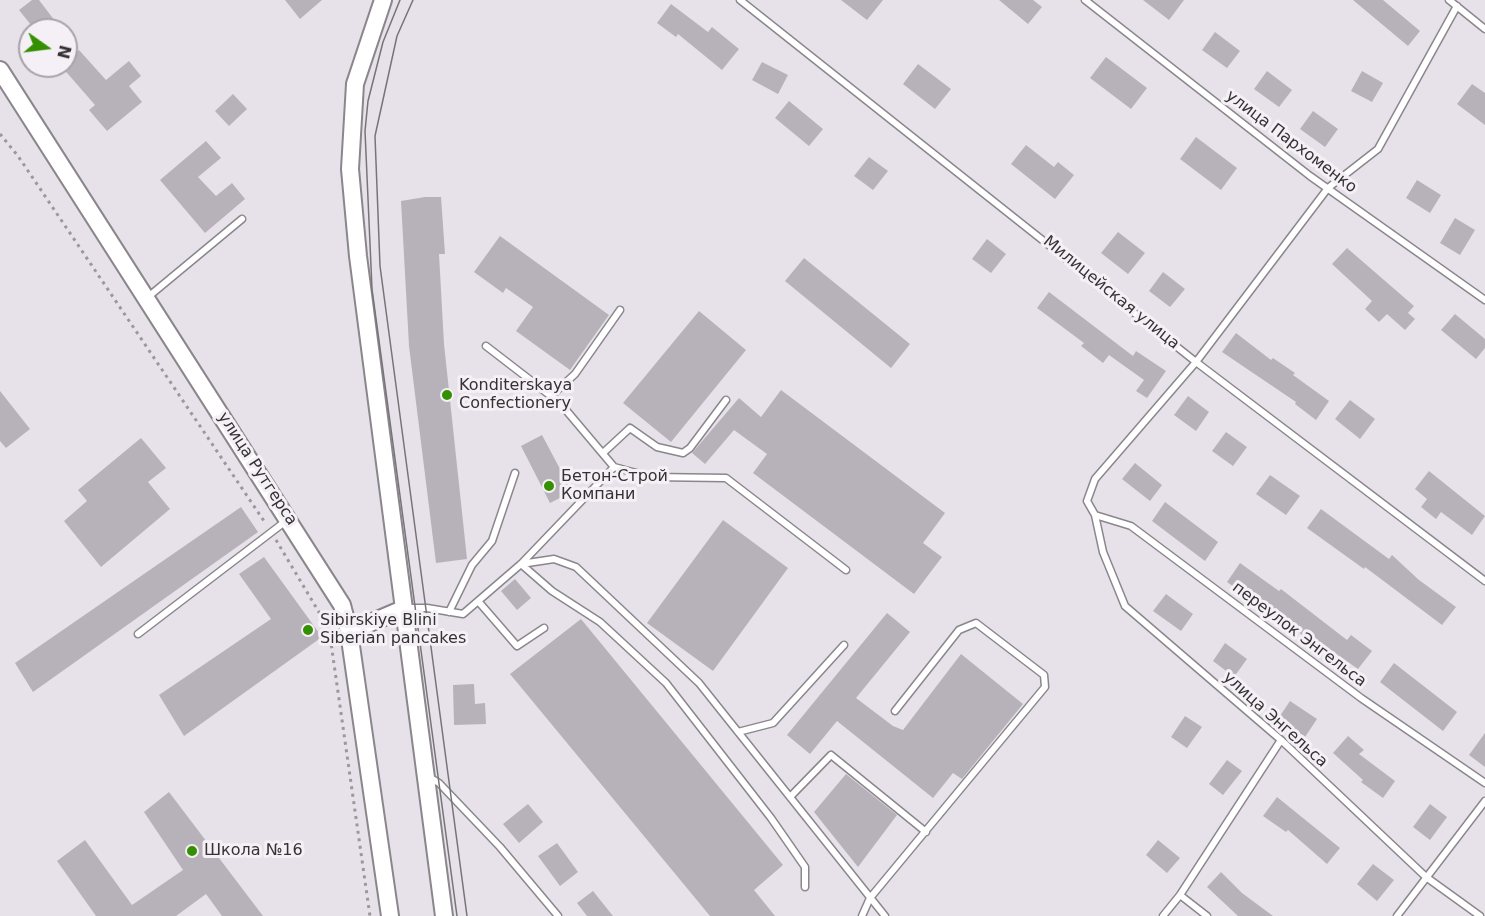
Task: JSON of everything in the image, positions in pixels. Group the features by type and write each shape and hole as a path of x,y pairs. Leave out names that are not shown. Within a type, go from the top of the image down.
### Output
{"main road":[{"path":"383,0 355,84 350,169 358,256 444,916"},
{"name":"улица Рутгерса","path":"0,70 147,297 342,606 349,632 390,916"},
{"path":"349,632 403,609"}],"lane":[{"name":"Милицейская улица","path":"740,0 1197,362 1485,581"},
{"name":"улица Пархоменко","path":"1085,0 1328,188 1485,300"},
{"path":"1449,0 1485,29"},
{"name":"улица Энгельса","path":"1457,6 1378,149 1328,188 1197,362 1095,479 1087,501 1095,515 1102,552 1125,606 1281,740 1426,877 1480,916"},
{"path":"147,297 242,219"},
{"path":"551,396 575,374 620,310"},
{"path":"486,346 551,396 614,467 651,477 726,478 846,570"},
{"path":"603,453 630,428 657,447 682,453 690,448 726,400"},
{"path":"403,609 415,607 463,614 521,564 614,467"},
{"path":"449,612 472,565 492,542 516,473"},
{"name":"переулок Энгельса","path":"1095,515 1131,526 1361,698 1485,783"},
{"path":"138,634 288,518"},
{"path":"521,564 554,559 576,567 699,683 885,916"},
{"path":"521,564 552,591 600,622 666,683 771,818 805,867 805,887"},
{"path":"478,601 517,646 544,628"},
{"path":"862,916 870,898 1045,687 1044,675 976,623 959,630 895,711"},
{"path":"738,732 773,723 844,645"},
{"path":"1163,916 1180,895 1281,740"},
{"path":"790,797 831,755 926,831"},
{"path":"424,774 439,783 460,804 558,916"},
{"path":"1396,916 1485,801"},
{"path":"1180,895 1207,916"}],"path":[{"path":"0,134 18,156 271,532 329,629 370,916"}],"building":[{"path":"32,0 39,0 53,18 25,18 19,10"},
{"path":"285,0 322,0 300,19"},
{"path":"841,0 883,0 867,20"},
{"path":"999,0 1033,0 1042,7 1028,24"},
{"path":"1143,0 1184,0 1169,20"},
{"path":"1353,0 1383,0 1420,31 1408,46"},
{"path":"671,4 708,32 712,27 739,49 722,70 678,34 676,37 657,23"},
{"path":"1215,32 1240,51 1227,68 1202,50"},
{"path":"78,51 106,80 129,61 141,76 129,86 142,102 107,131 89,110 95,105 71,78 78,78"},
{"path":"1106,57 1147,88 1131,109 1090,78"},
{"path":"762,62 788,75 778,94 752,80"},
{"path":"918,64 951,89 935,109 903,84"},
{"path":"1267,71 1292,90 1279,107 1254,89"},
{"path":"1362,71 1383,83 1372,102 1351,91"},
{"path":"1472,84 1485,93 1485,125 1457,104"},
{"path":"233,94 247,109 229,126 215,111"},
{"path":"789,101 823,129 809,146 775,118"},
{"path":"1313,111 1338,129 1325,147 1300,129"},
{"path":"1196,137 1237,168 1221,190 1180,159"},
{"path":"206,141 221,158 198,177 216,196 232,183 245,199 205,233 160,180"},
{"path":"1026,145 1054,167 1058,162 1074,175 1055,199 1011,164"},
{"path":"869,157 888,171 873,190 854,176"},
{"path":"1417,180 1441,195 1430,213 1406,198"},
{"path":"441,197 445,254 439,254 444,344 467,559 436,563 409,346 401,201"},
{"path":"1455,218 1475,230 1460,255 1440,243"},
{"path":"1118,232 1145,253 1128,274 1101,253"},
{"path":"500,236 609,315 570,370 516,331 533,307 506,288 503,293 474,272"},
{"path":"987,239 1006,254 991,273 972,259"},
{"path":"1347,248 1414,306 1408,313 1415,319 1405,330 1387,314 1379,322 1365,309 1372,301 1332,264"},
{"path":"804,258 910,344 891,368 785,281"},
{"path":"1163,272 1185,289 1170,307 1149,291"},
{"path":"1049,292 1133,356 1136,351 1166,371 1147,398 1136,391 1144,380 1109,355 1103,363 1081,346 1084,343 1037,308"},
{"path":"699,311 746,350 671,442 623,403"},
{"path":"1455,314 1485,339 1485,348 1476,359 1441,330"},
{"path":"1236,333 1271,360 1273,358 1295,373 1293,375 1329,401 1316,420 1295,404 1296,402 1222,352"},
{"path":"781,390 945,513 923,543 942,557 914,594 753,473 767,454 734,430 705,464 692,453 739,398 761,417"},
{"path":"0,391 30,429 6,448 0,441"},
{"path":"1188,396 1209,412 1196,431 1174,415"},
{"path":"1350,400 1375,419 1360,439 1335,419"},
{"path":"1226,432 1247,447 1233,466 1212,451"},
{"path":"542,435 568,484 562,487 566,495 550,503 521,446"},
{"path":"141,438 166,468 148,482 170,509 101,567 64,521 87,501 78,490"},
{"path":"1135,463 1162,485 1150,501 1122,479"},
{"path":"1429,471 1485,516 1472,535 1441,512 1436,519 1421,507 1427,499 1415,489"},
{"path":"1270,475 1300,496 1286,515 1256,494"},
{"path":"1165,502 1218,542 1205,561 1152,521"},
{"path":"241,507 258,532 33,692 15,663"},
{"path":"1321,509 1389,559 1392,555 1419,580 1456,607 1442,625 1365,567 1364,569 1307,528"},
{"path":"723,520 788,568 713,671 647,623"},
{"path":"264,557 322,637 184,736 159,695 271,619 239,574"},
{"path":"1240,563 1279,591 1281,589 1347,640 1351,635 1372,651 1358,669 1328,648 1325,652 1249,595 1248,597 1227,582"},
{"path":"515,579 531,598 517,610 501,591"},
{"path":"1166,594 1193,614 1181,631 1153,611"},
{"path":"887,613 910,632 856,698 893,726 903,730 961,654 1023,704 962,779 953,773 933,798 837,721 810,754 787,735"},
{"path":"581,619 783,865 754,890 775,916 710,916 510,674"},
{"path":"1225,643 1247,659 1234,677 1213,661"},
{"path":"1394,663 1457,712 1443,731 1380,682"},
{"path":"474,684 475,704 485,703 486,724 454,725 453,685"},
{"path":"1290,701 1317,719 1305,737 1278,719"},
{"path":"1185,716 1202,727 1187,748 1171,737"},
{"path":"1485,733 1485,767 1469,755"},
{"path":"1348,736 1364,750 1359,754 1395,781 1383,798 1361,782 1363,780 1333,753"},
{"path":"1227,760 1242,771 1223,795 1209,784"},
{"path":"846,774 897,815 858,867 814,812"},
{"name":"Школа №16","path":"169,792 263,916 222,916 206,894 176,916 96,916 57,861 85,840 132,905 183,870 144,812"},
{"path":"1277,797 1340,848 1327,864 1288,830 1286,832 1263,816"},
{"path":"528,804 543,822 519,843 503,824"},
{"path":"1430,804 1447,817 1430,840 1413,827"},
{"path":"1158,840 1180,858 1167,873 1146,855"},
{"path":"557,843 578,872 560,886 538,856"},
{"path":"1373,864 1394,880 1377,901 1357,884"},
{"path":"1221,872 1242,893 1273,916 1238,916 1207,887"},
{"path":"593,891 613,916 587,916 577,903"}],"tram line":[{"path":"400,0 383,42 368,101 365,131 372,289 457,916"},
{"path":"413,0 397,36 375,136 380,266 467,916"}],"place":[{"name":"Konditerskaya Confectionery","path":"447,395"},
{"name":"Бетон-Строй Компани","path":"549,486"},
{"name":"Sibirskiye Blini Siberian pancakes","path":"308,630"},
{"name":"Школа №16","path":"192,851"}]}
